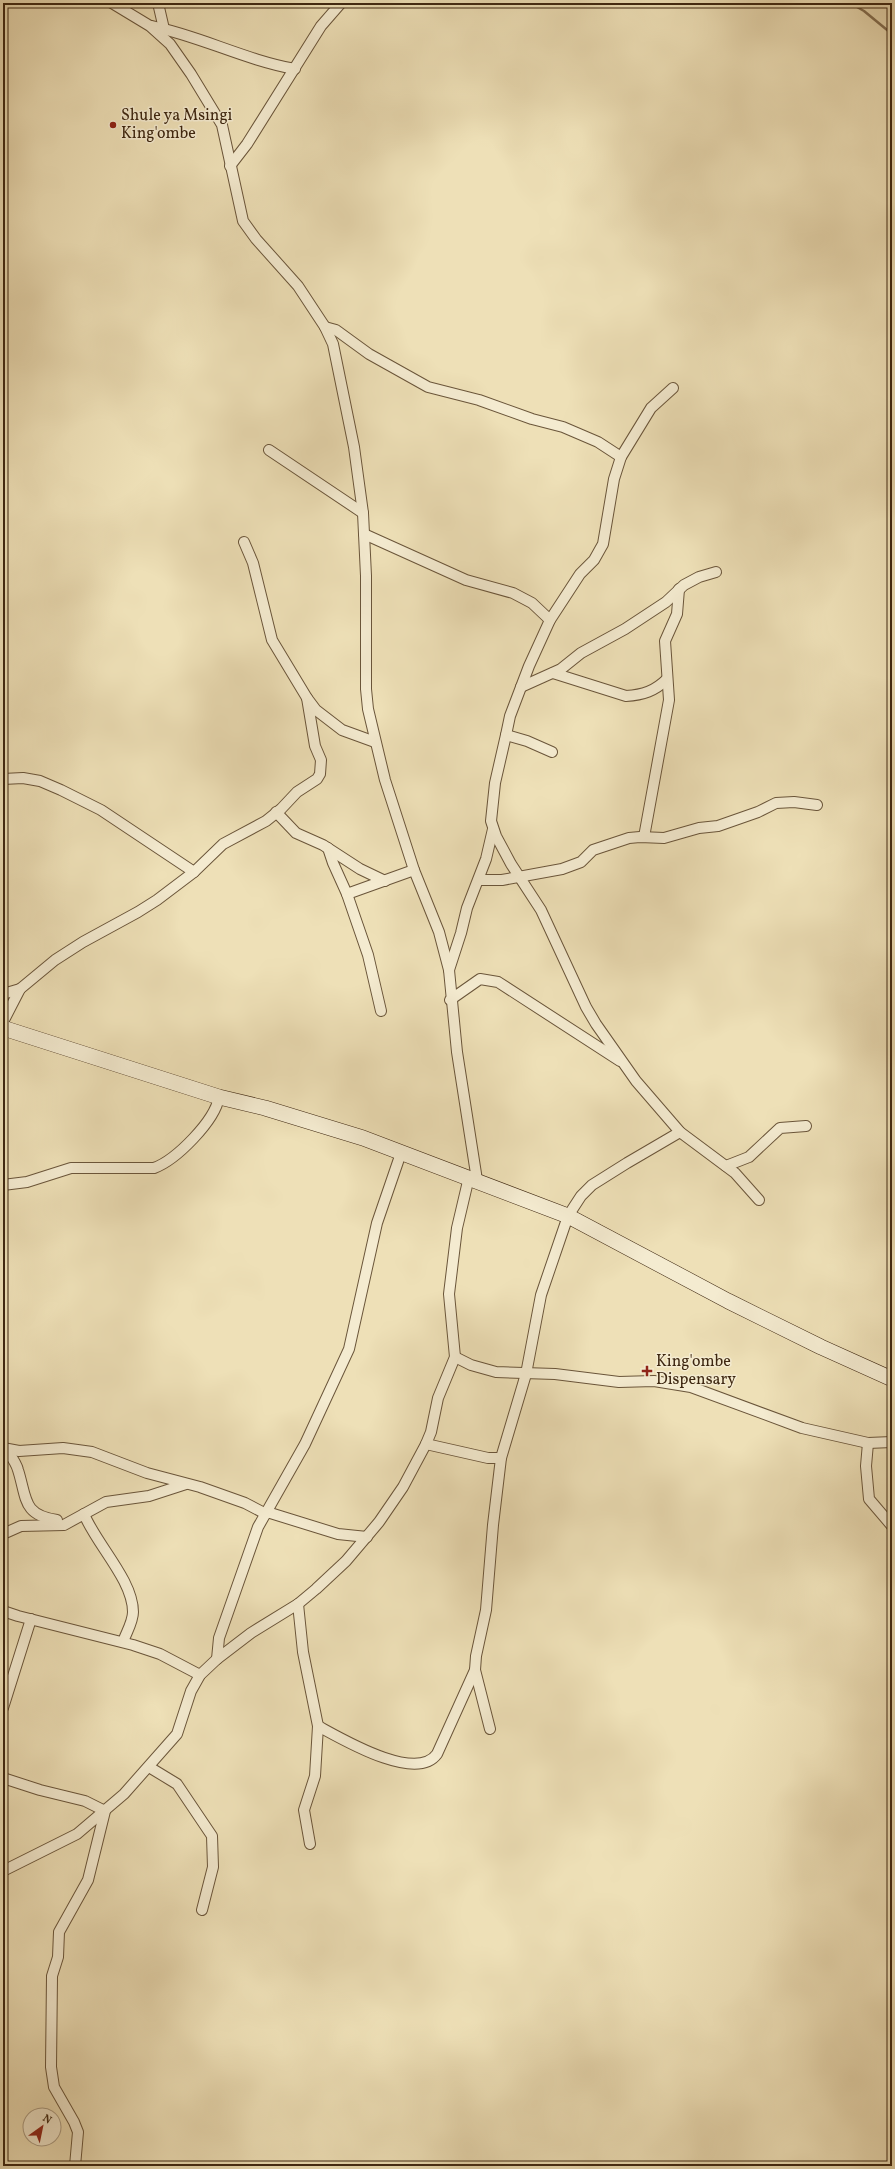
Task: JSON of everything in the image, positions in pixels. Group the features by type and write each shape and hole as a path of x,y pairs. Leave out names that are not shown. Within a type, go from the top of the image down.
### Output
{"street":[{"path":"3,1871 77,1834 124,1794 177,1734 191,1691 200,1675 217,1659 258,1629 298,1604 346,1561 367,1537 403,1487 431,1432 438,1398 455,1356 449,1294 457,1228 473,1179 450,1000 449,970 439,932 414,870 384,780 375,742 366,689 366,576 363,514 358,472 333,344 298,286 256,239 243,221 230,166 224,132 215,113 170,44 150,26 112,3"},
{"path":"158,3 164,29"},
{"path":"230,166 321,26 341,3"},
{"path":"150,26 200,39 279,66 294,69"},
{"path":"324,327 336,330 369,354 428,387 490,404 532,419 563,427 598,442 622,457"},
{"path":"449,970 461,933 467,908 479,880 493,829 491,810 506,735 521,687 550,620 580,574 594,560 603,544 614,479 622,457 651,408 673,388"},
{"path":"269,450 363,514"},
{"path":"364,534 466,580 513,593 532,603 550,620"},
{"path":"244,542 253,563 273,644 307,698 316,710 342,730 375,742"},
{"path":"521,687 561,669 586,650 625,629 651,612 679,589 695,579 716,572"},
{"path":"644,837 669,700 665,641 677,614 679,589"},
{"path":"553,673 626,696 651,692 667,679"},
{"path":"3,1022 20,990 74,947 138,912 194,872 223,844 257,826 276,812 291,796 313,782 320,774 321,760 315,746 307,698"},
{"path":"506,735 527,741 552,752"},
{"path":"3,779 23,778 40,781 61,790 101,810 194,872"},
{"path":"479,880 502,880 574,865 594,850 629,838 664,838 699,828 718,826 781,803 817,805"},
{"path":"276,812 296,833 328,848 360,870 385,881"},
{"path":"493,829 520,877 541,910 590,1015 625,1065 680,1132 726,1166 744,1182 759,1200"},
{"path":"328,848 347,894 368,955 381,1010"},
{"path":"347,894 414,870"},
{"path":"450,1000 480,979 498,982 625,1065"},
{"path":"3,994 20,990"},
{"path":"3,1028 219,1097 265,1108 363,1138 568,1216 728,1301 821,1347 892,1379"},
{"path":"3,1185 26,1182 71,1168 154,1168 164,1164 196,1134 217,1106 219,1097"},
{"path":"726,1166 748,1157 780,1128 806,1126"},
{"path":"318,1726 353,1745 395,1761 420,1765 430,1762 437,1754 475,1670 486,1610 493,1525 501,1458 526,1374 532,1332 541,1295 568,1216 581,1196 592,1185 680,1132"},
{"path":"217,1659 219,1638 244,1561 258,1526 305,1444 349,1349 377,1223 401,1153"},
{"path":"455,1356 486,1370 526,1374 555,1374 619,1382 654,1382 691,1387 802,1428 868,1443 892,1442"},
{"path":"868,1443 866,1466 868,1499 892,1526"},
{"path":"426,1444 488,1458 501,1458"},
{"path":"4,1448 30,1451 63,1448 92,1452 147,1473 186,1484 245,1504 266,1513 338,1534 367,1537"},
{"path":"4,1448 18,1470 29,1508 39,1516 70,1522"},
{"path":"3,1534 21,1526 60,1525 70,1522 106,1502 149,1496 186,1484"},
{"path":"84,1514 89,1526 128,1592 133,1614 123,1642"},
{"path":"298,1604 303,1652 318,1726 317,1766 304,1810 310,1844"},
{"path":"3,1610 31,1619 123,1642 160,1654 200,1675"},
{"path":"3,1708 31,1619"},
{"path":"475,1670 490,1729"},
{"path":"149,1767 177,1784 212,1836 213,1867 202,1910"},
{"path":"3,1778 40,1790 85,1801 105,1810"},
{"path":"75,2166 78,2132 54,2087 51,2067 52,1976 58,1957 60,1932 88,1880 105,1810"}],"waterway":[{"path":"850,3 864,11 892,34"}],"place":[{"name":"Shule ya Msingi King'ombe","path":"113,125"},
{"name":"King'ombe Dispensary","path":"647,1371"}]}
